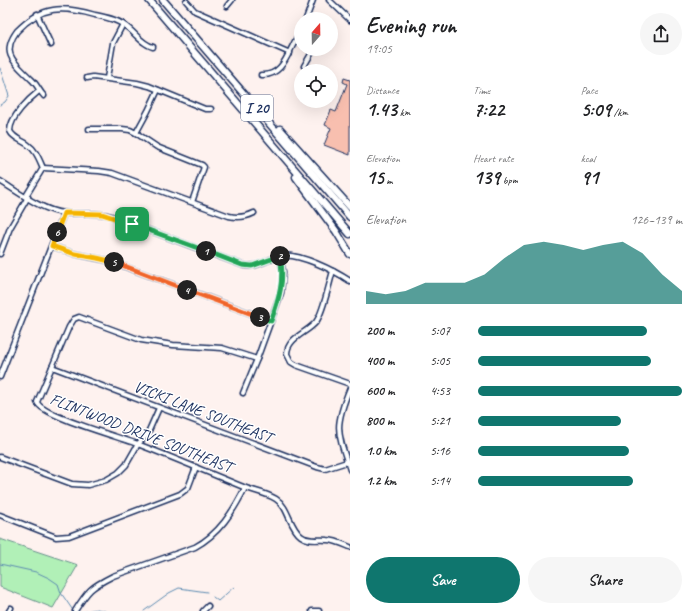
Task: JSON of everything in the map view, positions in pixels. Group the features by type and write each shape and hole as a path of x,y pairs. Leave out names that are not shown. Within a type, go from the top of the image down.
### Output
{"highway":[{"name":"I 20","path":"149,0 350,234"},
{"name":"I 20","path":"163,0 350,217"},
{"path":"247,96 280,129 350,207"},
{"path":"258,127 333,227 350,254"}],"street":[{"path":"185,0 194,11 290,53"},
{"path":"227,6 232,0"},
{"path":"310,12 313,0"},
{"path":"329,0 350,20"},
{"path":"44,96 34,82 12,61 8,50 9,42 13,35 29,19 37,14 70,8 113,20 123,24 148,46 153,47"},
{"path":"37,14 51,45"},
{"path":"107,78 113,43 123,24"},
{"path":"261,75 275,73 290,53 294,43"},
{"path":"87,78 107,78 137,83 205,109 211,109"},
{"path":"136,133 158,90"},
{"path":"39,91 12,121 10,131 14,136 34,150 43,168"},
{"path":"89,129 122,129 136,133 157,147 205,166 192,202"},
{"path":"0,254 10,228 43,168"},
{"path":"43,168 112,173 234,217 248,216 254,213"},
{"path":"0,181 48,208 64,213 93,213 107,215 247,266 256,266 280,256 292,256 333,271 350,281"},
{"path":"0,377 64,213"},
{"path":"52,246 75,254 110,261 271,321"},
{"path":"243,393 257,359 282,288 280,256"},
{"path":"333,271 318,319 310,328 289,345 287,354 291,362 350,384"},
{"name":"FLINTWOOD DRIVE SOUTHEAST","path":"257,359 222,348 164,344 141,340 79,317 74,319 69,326 40,393 38,406 51,414 138,444 245,488 276,499 282,503 296,532 301,536 312,540 333,541 350,548"},
{"name":"VICKI LANE SOUTHEAST","path":"52,367 317,467 325,469 347,462"},
{"path":"350,388 340,412 338,424 341,444 350,470"},
{"path":"0,457 65,482 84,485 106,480 118,473 126,465 138,444 147,435 159,408"},
{"path":"0,515 56,537 70,536 180,494 188,488 196,467"},
{"path":"75,611 90,589 113,576 195,547 207,541 227,519 245,488"},
{"path":"203,611 208,606"},
{"path":"312,611 319,611"}],"green space":[{"path":"0,539 78,565 53,608 0,587"}],"building":[{"path":"344,78 350,80 350,155 324,145 331,128 325,125 331,110 336,112 338,108 347,84 343,82"}],"waterway":[{"path":"0,68 9,96 5,102 0,105"},
{"path":"0,564 36,572 49,578 58,584 61,593 72,609"},
{"path":"213,597 218,601 234,587"},
{"path":"144,611 169,593 179,588 207,592"},
{"path":"86,611 97,609 105,611"}],"route":[{"path":"64,213 102,214 132,224 242,265 256,266 280,256 282,288 271,321 110,261 75,254 52,246 64,213"}]}
